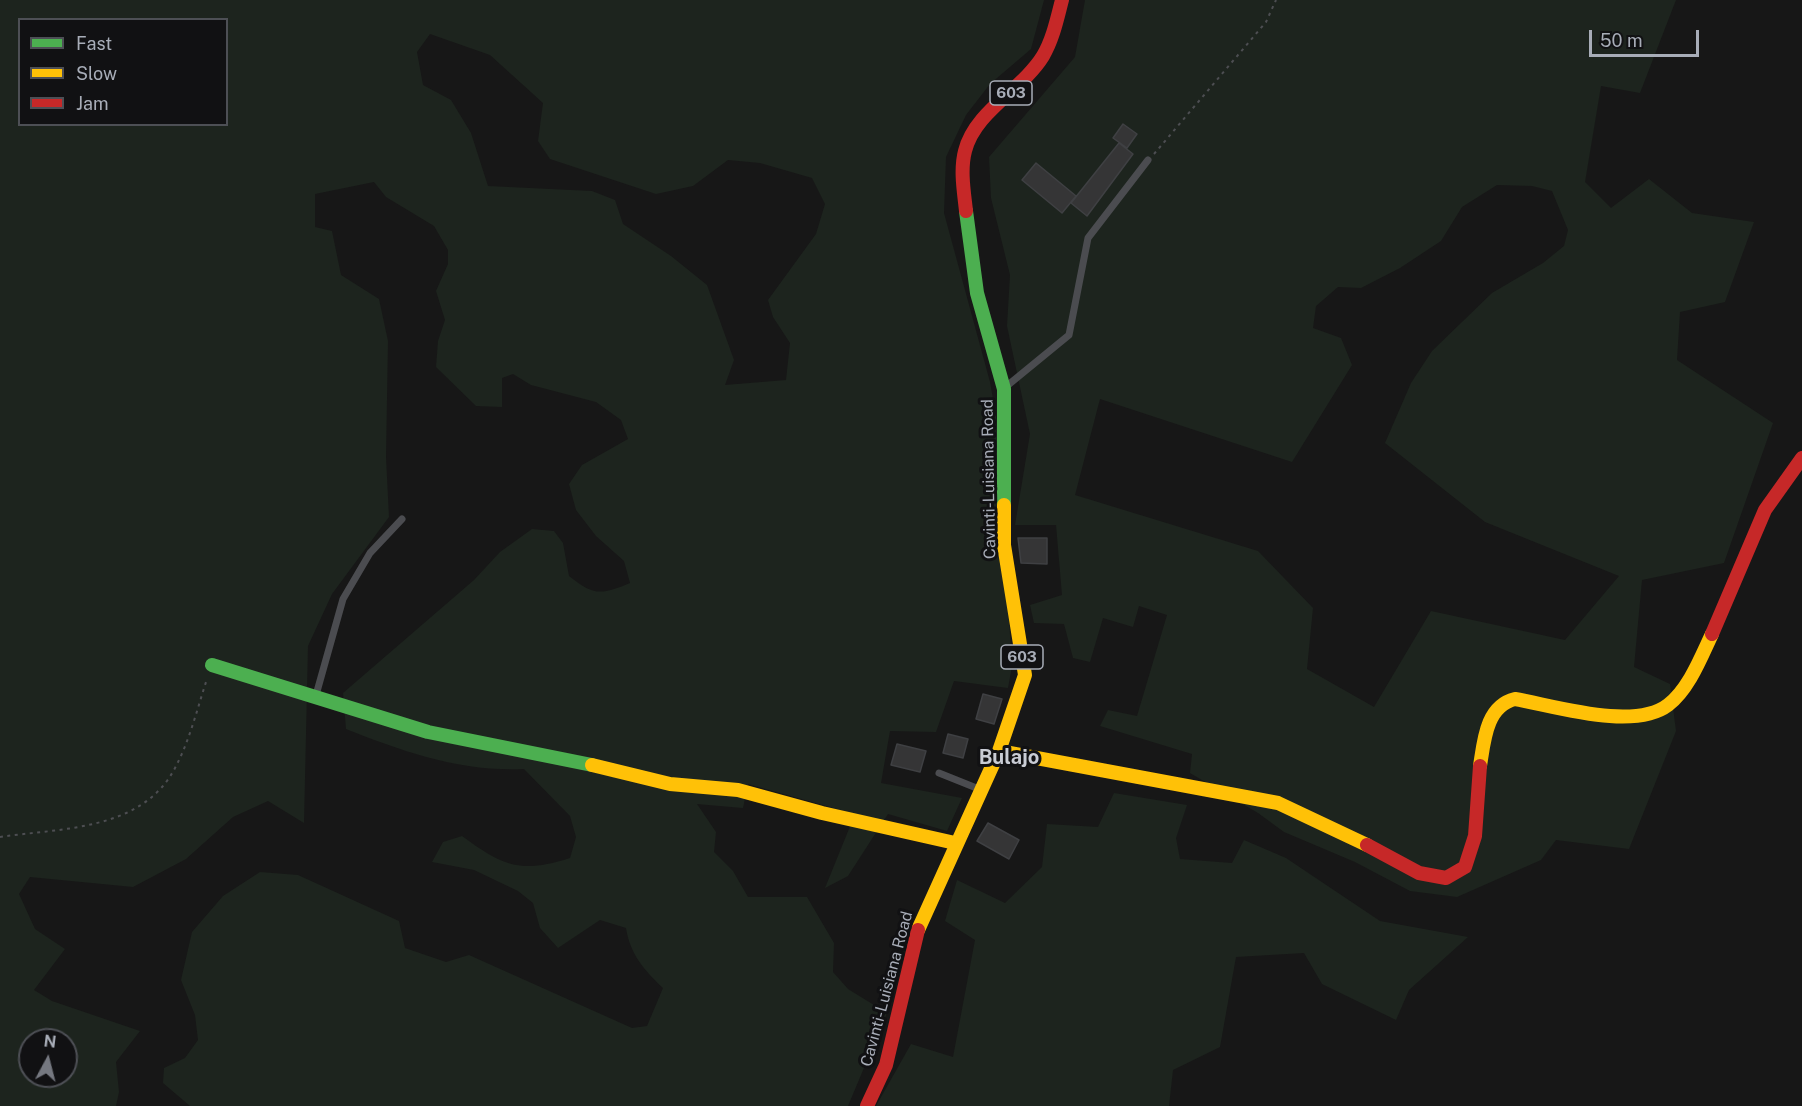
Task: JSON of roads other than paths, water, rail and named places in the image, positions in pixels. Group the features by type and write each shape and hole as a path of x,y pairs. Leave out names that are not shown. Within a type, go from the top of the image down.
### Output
{"street":[{"name":"Cavinti-Luisiana Road","path":"867,1106 886,1065 918,927 999,751 1025,675 1004,544 1004,389 977,293 963,184 965,151 978,125 1019,85 1042,58 1052,39 1062,0"},
{"path":"999,751 1278,803 1358,840 1419,873 1446,878 1465,867 1475,837 1477,780 1484,743 1493,716 1502,703 1515,699 1620,716 1658,712 1675,700 1699,661 1763,512 1780,483 1802,458"},
{"path":"212,665 428,732 586,763 670,784 738,790 822,813 955,843"}],"lane":[{"path":"1004,389 1068,334 1088,238 1148,160"},
{"path":"315,698 343,599 370,554 402,519"},
{"path":"939,773 981,790"}],"district":[{"name":"Bulajo","path":"1009,758"}]}
